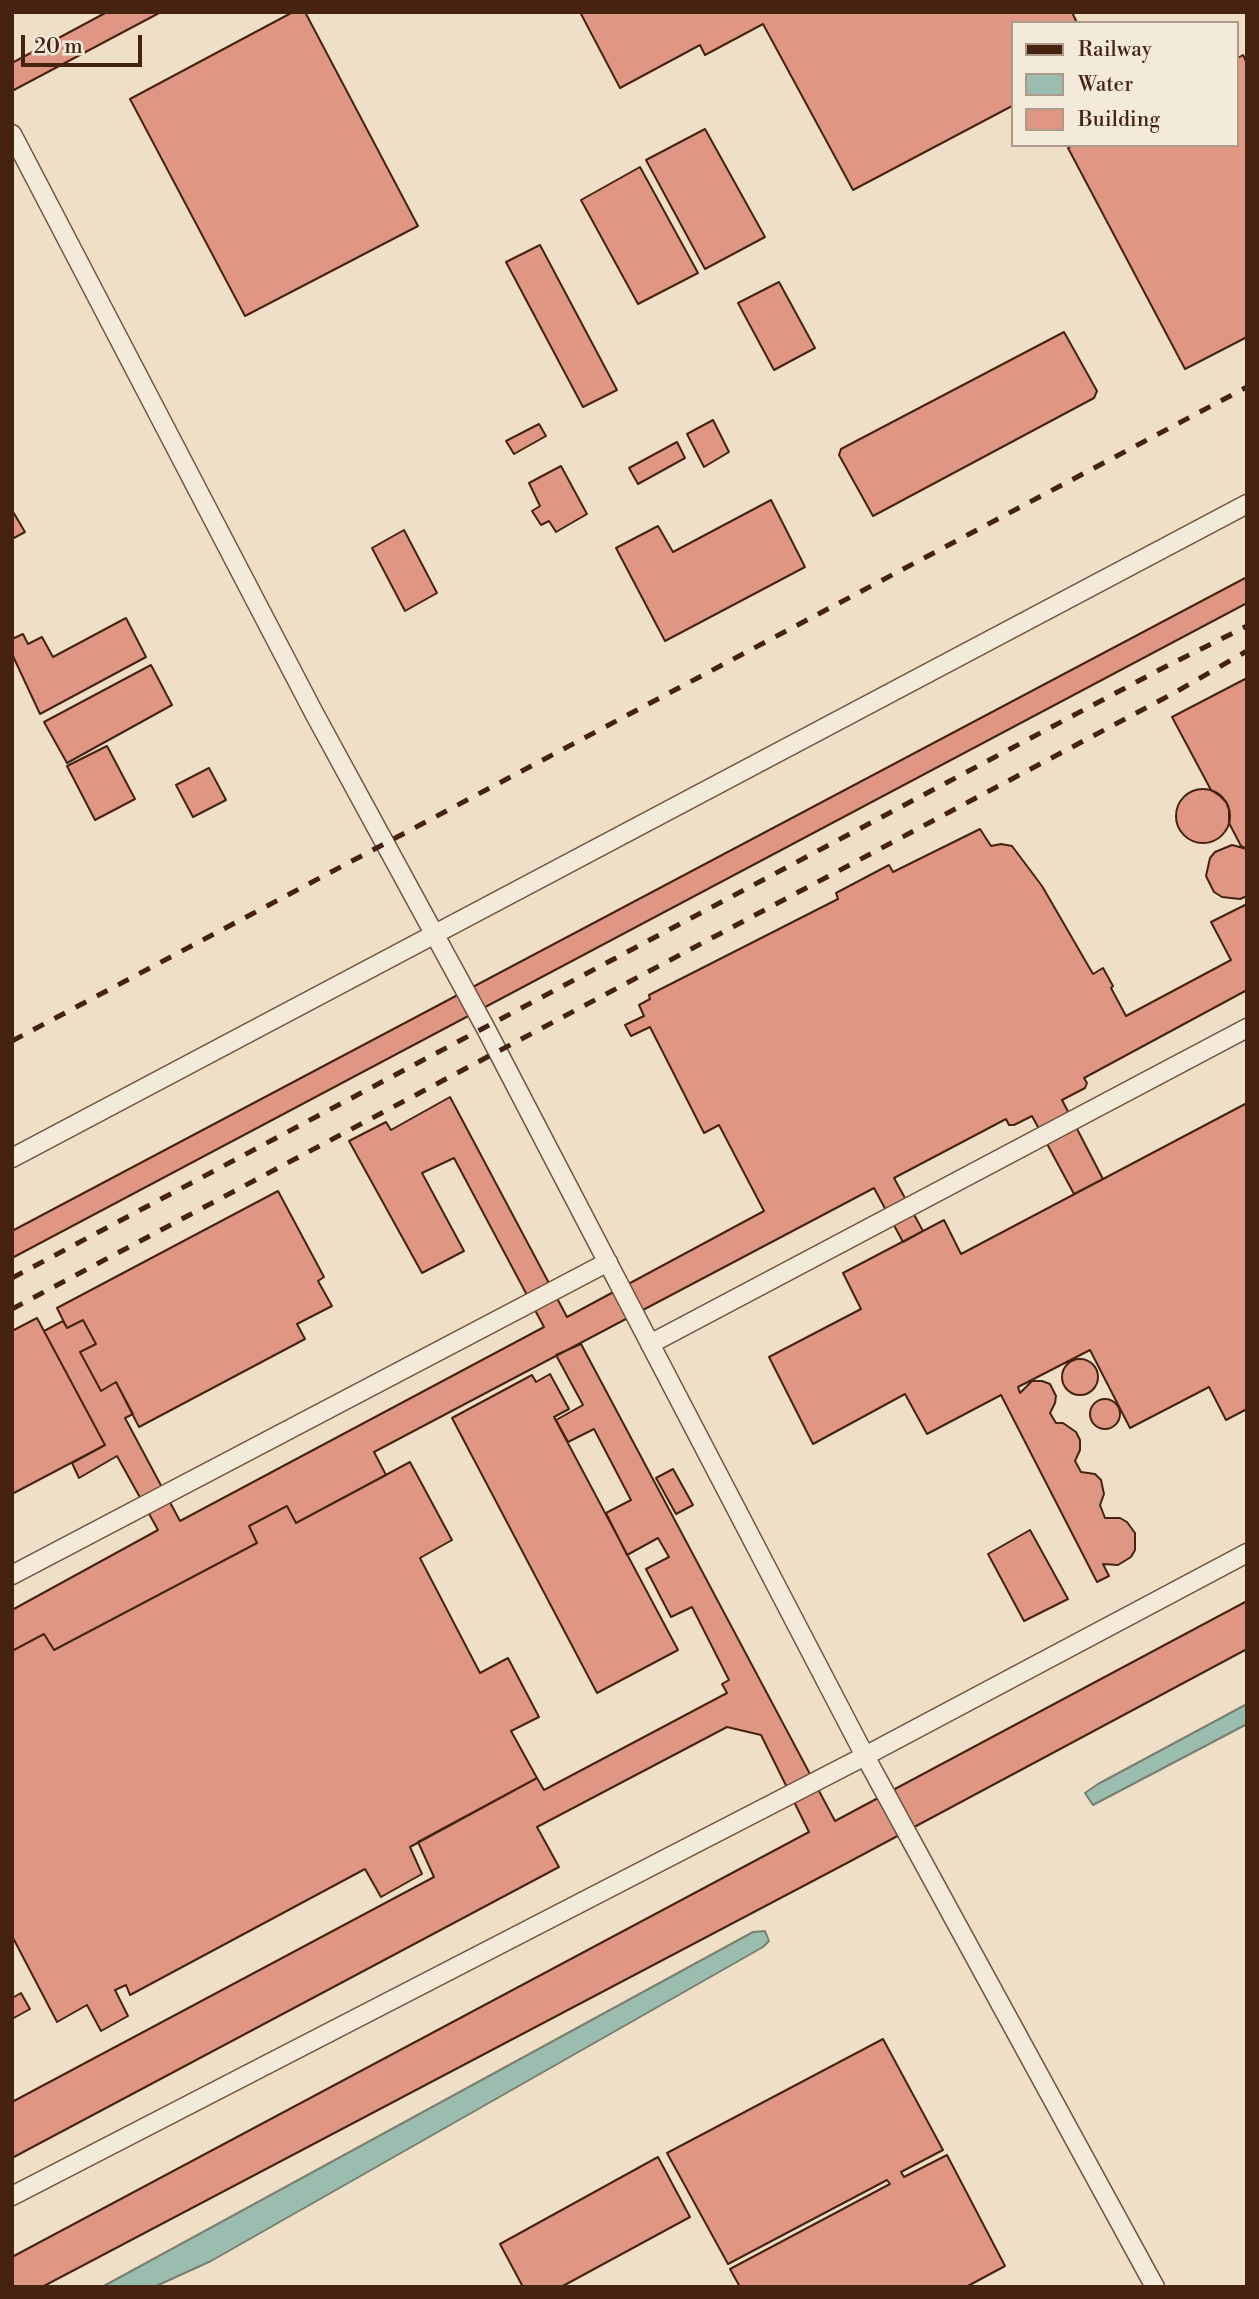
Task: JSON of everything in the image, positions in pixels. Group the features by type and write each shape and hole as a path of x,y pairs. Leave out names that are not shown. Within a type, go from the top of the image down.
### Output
{"lane":[{"path":"12,134 314,713 435,933 865,1756 1155,2287"},
{"path":"12,1158 1247,504"},
{"path":"650,1344 1247,1028"},
{"path":"12,1575 608,1262"},
{"path":"12,2196 865,1756 1247,1553"}],"water":[{"path":"1247,1704 1247,1724 1093,1805 1085,1793 1098,1784"},
{"path":"765,1931 769,1941 763,1947 211,2261 154,2287 102,2287 753,1932"}],"building":[{"path":"107,12 161,12 12,91 12,63"},
{"path":"293,12 305,12 418,226 245,316 130,99"},
{"path":"580,12 1072,12 1076,21 1010,21 1010,107 853,190 763,24 705,55 700,45 620,88"},
{"path":"1243,55 1247,63 1247,337 1185,369 1068,148 1238,147 1238,58"},
{"path":"705,129 765,237 705,269 646,160"},
{"path":"640,167 698,273 638,304 581,200"},
{"path":"540,245 617,390 583,407 506,262"},
{"path":"779,282 815,348 774,370 738,303"},
{"path":"1064,332 1097,391 1094,398 873,516 839,455 841,449"},
{"path":"713,420 729,452 704,467 687,434"},
{"path":"539,424 546,436 514,454 506,441"},
{"path":"677,442 685,458 638,484 629,468"},
{"path":"561,466 587,514 556,532 549,521 541,525 532,511 540,506 529,483"},
{"path":"771,500 805,567 665,641 616,548 658,526 673,552"},
{"path":"12,510 25,532 12,539"},
{"path":"404,530 437,593 405,611 372,548"},
{"path":"1247,577 1247,603 12,1258 12,1231"},
{"path":"126,618 146,657 40,714 12,654 12,639 23,634 28,644 42,637 53,657"},
{"path":"151,665 172,705 67,763 44,722"},
{"path":"1247,678 1247,849 1241,846 1229,823 1226,802 1211,790 1172,717"},
{"path":"107,746 135,799 95,820 67,766"},
{"path":"209,768 226,800 193,817 176,785"},
{"path":"1203,789 1222,797 1230,816 1222,835 1203,843 1184,835 1176,816 1184,797"},
{"path":"980,829 991,846 1012,846 1042,886 1093,974 1103,968 1126,1016 1231,960 1211,922 1247,904 1247,990 1084,1078 1087,1083 1085,1088 1062,1100 1103,1179 1074,1194 1032,1116 1014,1125 1009,1125 1006,1119 894,1178 923,1231 903,1242 874,1188 374,1452 386,1475 296,1523 287,1506 249,1526 257,1543 54,1650 44,1634 12,1651 12,1610 158,1530 117,1456 79,1478 72,1463 105,1445 44,1331 63,1321 67,1328 83,1320 96,1344 80,1352 101,1391 116,1382 133,1414 125,1418 180,1521 544,1327 454,1158 422,1173 464,1251 422,1273 349,1141 386,1122 391,1130 450,1097 567,1317 764,1211 719,1125 704,1133 650,1027 631,1036 625,1025 644,1016 639,1005 650,999 649,995 838,899 836,893 889,865 893,872"},
{"path":"1232,845 1247,849 1247,896 1240,899 1222,897 1214,892 1206,876 1210,858 1215,852"},
{"path":"1247,1103 1247,1409 1226,1420 1209,1387 1130,1428 1090,1350 1018,1387 1020,1393 1032,1381 1050,1384 1056,1396 1050,1413 1056,1423 1063,1423 1076,1432 1080,1440 1080,1450 1075,1461 1081,1472 1095,1474 1101,1480 1104,1494 1100,1505 1105,1518 1120,1518 1127,1522 1135,1533 1135,1550 1131,1557 1118,1565 1103,1564 1109,1576 1097,1582 1001,1395 927,1434 905,1394 813,1444 769,1357 861,1309 843,1273 944,1220 961,1254"},
{"path":"278,1191 324,1277 318,1281 332,1306 297,1324 305,1339 139,1427 116,1382 101,1391 80,1352 96,1344 83,1320 67,1328 57,1308"},
{"path":"37,1318 105,1445 12,1494 12,1331"},
{"path":"581,1344 835,1821 1247,1601 1247,1649 42,2287 12,2287 12,2257 809,1832 761,1735 727,1727 537,1827 559,1867 12,2158 12,2102 434,1877 418,1842 537,1778 544,1790 727,1693 722,1684 729,1680 692,1607 671,1617 646,1569 669,1557 658,1538 627,1555 606,1513 631,1500 594,1429 568,1442 556,1420 583,1405 556,1355"},
{"path":"1080,1359 1092,1365 1098,1377 1092,1389 1080,1395 1068,1389 1062,1377 1068,1365"},
{"path":"550,1374 569,1409 554,1417 678,1650 597,1693 452,1418 532,1375 536,1382"},
{"path":"1105,1399 1115,1404 1120,1414 1115,1424 1105,1429 1095,1424 1090,1414 1095,1404"},
{"path":"410,1462 452,1540 420,1558 480,1673 508,1658 539,1717 511,1731 537,1778 410,1847 422,1874 381,1897 365,1869 130,1995 126,1985 115,1990 128,2016 101,2031 87,2005 57,2022 12,1936 12,1651 44,1634 54,1650 257,1543 249,1526 287,1506 296,1523"},
{"path":"673,1469 693,1505 676,1514 656,1478"},
{"path":"1030,1530 1068,1599 1024,1621 988,1554"},
{"path":"21,1993 30,2009 12,2019 12,1998"},
{"path":"883,2039 943,2150 901,2172 904,2177 947,2155 1005,2266 966,2287 740,2287 730,2269 890,2184 887,2180 728,2264 667,2153"},
{"path":"658,2157 690,2217 561,2287 523,2287 500,2244"}],"railway":[{"path":"12,1041 1247,387"},
{"path":"12,1278 1161,669 1247,626"},
{"path":"12,1309 1174,693 1247,651"}]}
